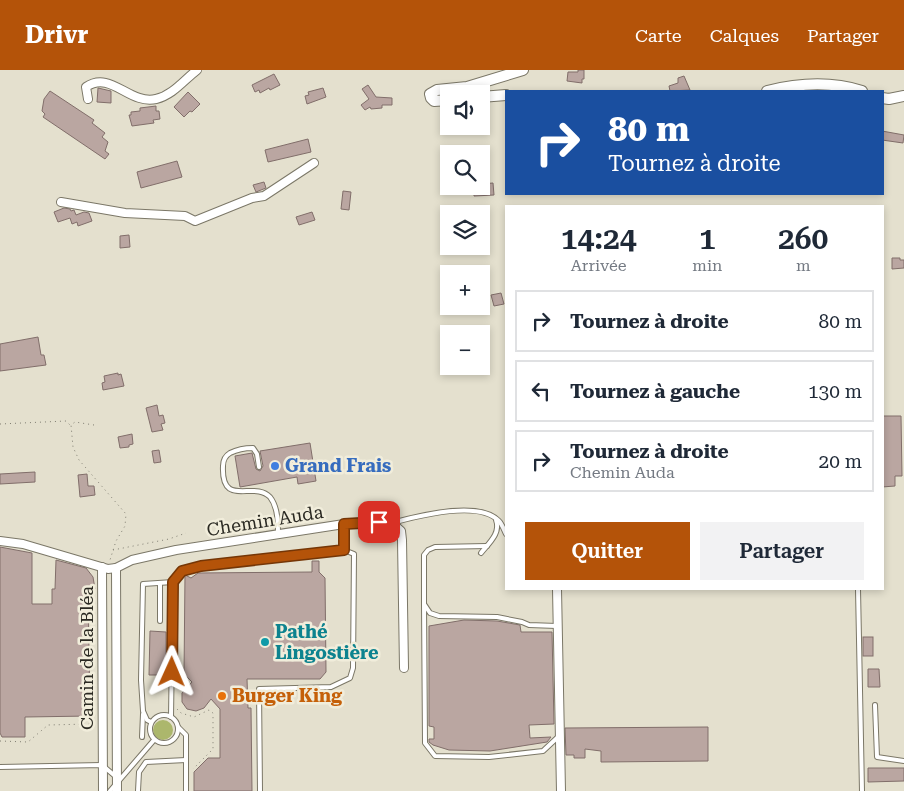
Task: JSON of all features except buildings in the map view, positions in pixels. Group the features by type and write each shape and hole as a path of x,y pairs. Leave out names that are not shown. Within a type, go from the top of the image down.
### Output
{"street":[{"path":"88,99 86,87 92,81 106,78 134,96 154,100 168,95 197,70"},
{"path":"473,85 523,70"},
{"path":"773,90 827,84 858,90"},
{"path":"440,90 430,94 432,100 440,100"},
{"path":"490,96 505,95"},
{"path":"884,98 904,96"},
{"path":"61,202 125,213 184,216 195,221 252,198 264,196 314,163"},
{"path":"392,523 401,531 402,540 404,668"},
{"name":"Chemin Auda","path":"109,568 132,560 176,550 344,524 392,523"},
{"name":"Camin de la Bléa","path":"0,541 23,544 109,568"},
{"name":"Camin de la Bléa","path":"103,791 102,765 109,568"},
{"name":"Camin de la Bléa","path":"109,568 117,784"},
{"path":"557,590 561,791"}],"lane":[{"path":"259,466 257,454 253,448 232,452 226,455 224,459 225,483 227,487 235,492 263,493 269,497 276,509 278,535"},
{"path":"392,523 461,510 481,512 495,518 499,521 505,532"},
{"path":"481,553 498,530 495,518"},
{"path":"344,524 344,550"},
{"path":"487,546 435,547 426,551 424,556 425,743 435,756 489,757 543,751 560,735"},
{"path":"186,791 186,736 171,717 173,582 182,571 201,566 344,550 354,554 353,661 350,678 331,687 259,689 260,791"},
{"path":"142,737 143,584 173,582"},
{"path":"160,583 160,621"},
{"path":"858,590 862,791"},
{"path":"424,604 430,613 438,616 498,617 529,625 558,626"},
{"path":"875,705 876,757 904,761"},
{"path":"143,711 147,720 151,722"},
{"path":"171,717 162,715 151,722 150,732 154,740 162,743 171,741 177,735 178,727"},
{"path":"110,791 154,740"},
{"path":"138,791 139,772 146,762 186,760"},
{"path":"0,767 102,765 117,784"}],"path":[{"path":"0,424 66,421 70,425 73,446 79,460 126,514 125,526 113,550 109,568"},
{"path":"70,425 74,422 94,425"},
{"path":"113,550 169,539 186,533"},
{"path":"176,707 181,714 194,717 209,710 213,713 213,749 191,771"},
{"path":"0,741 28,742 48,725 90,724"}],"green space":[{"path":"163,720 170,723 173,730 170,737 163,740 156,737 153,730 156,723"}],"place":[{"name":"Grand Frais","path":"275,466"},
{"name":"Pathé Lingostière","path":"265,642"},
{"name":"Burger King","path":"222,696"}],"route":[{"path":"172,672 173,582 182,571 201,566 344,550 344,524 379,522"}]}
